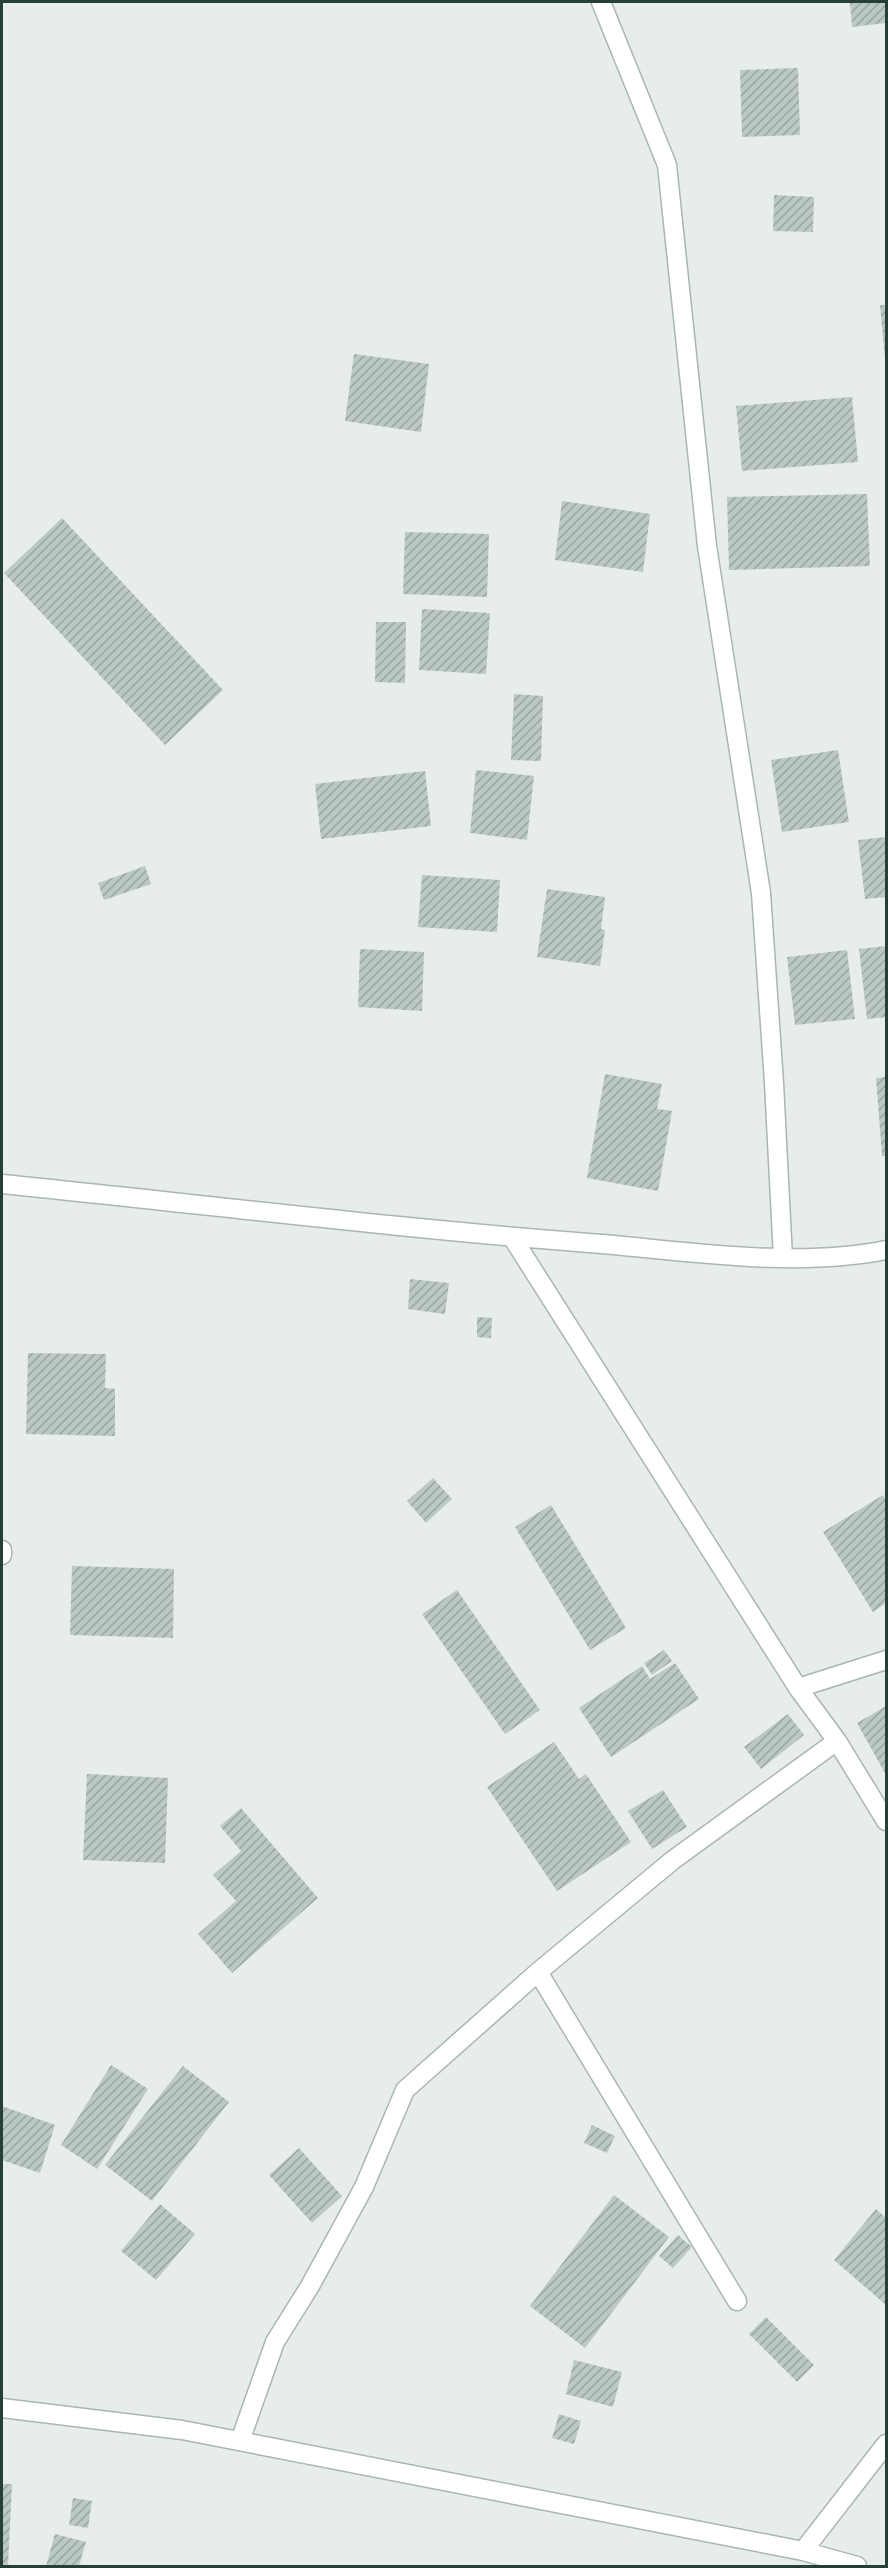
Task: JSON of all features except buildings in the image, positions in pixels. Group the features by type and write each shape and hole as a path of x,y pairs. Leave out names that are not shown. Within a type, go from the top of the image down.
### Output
{"street":[{"path":"601,2 667,165 707,546 761,893 783,1258"},
{"path":"2,1184 512,1237 783,1258 865,1254 886,1250"},
{"path":"512,1237 798,1688 837,1741 886,1821"},
{"path":"2,1550 2,1555"},
{"path":"798,1688 886,1660"},
{"path":"240,2441 275,2342 310,2286 364,2187 405,2090 538,1972 673,1860 837,1741"},
{"path":"538,1972 736,2301"},
{"path":"2,2408 182,2430 803,2551 856,2566"},
{"path":"803,2551 886,2444"}]}
